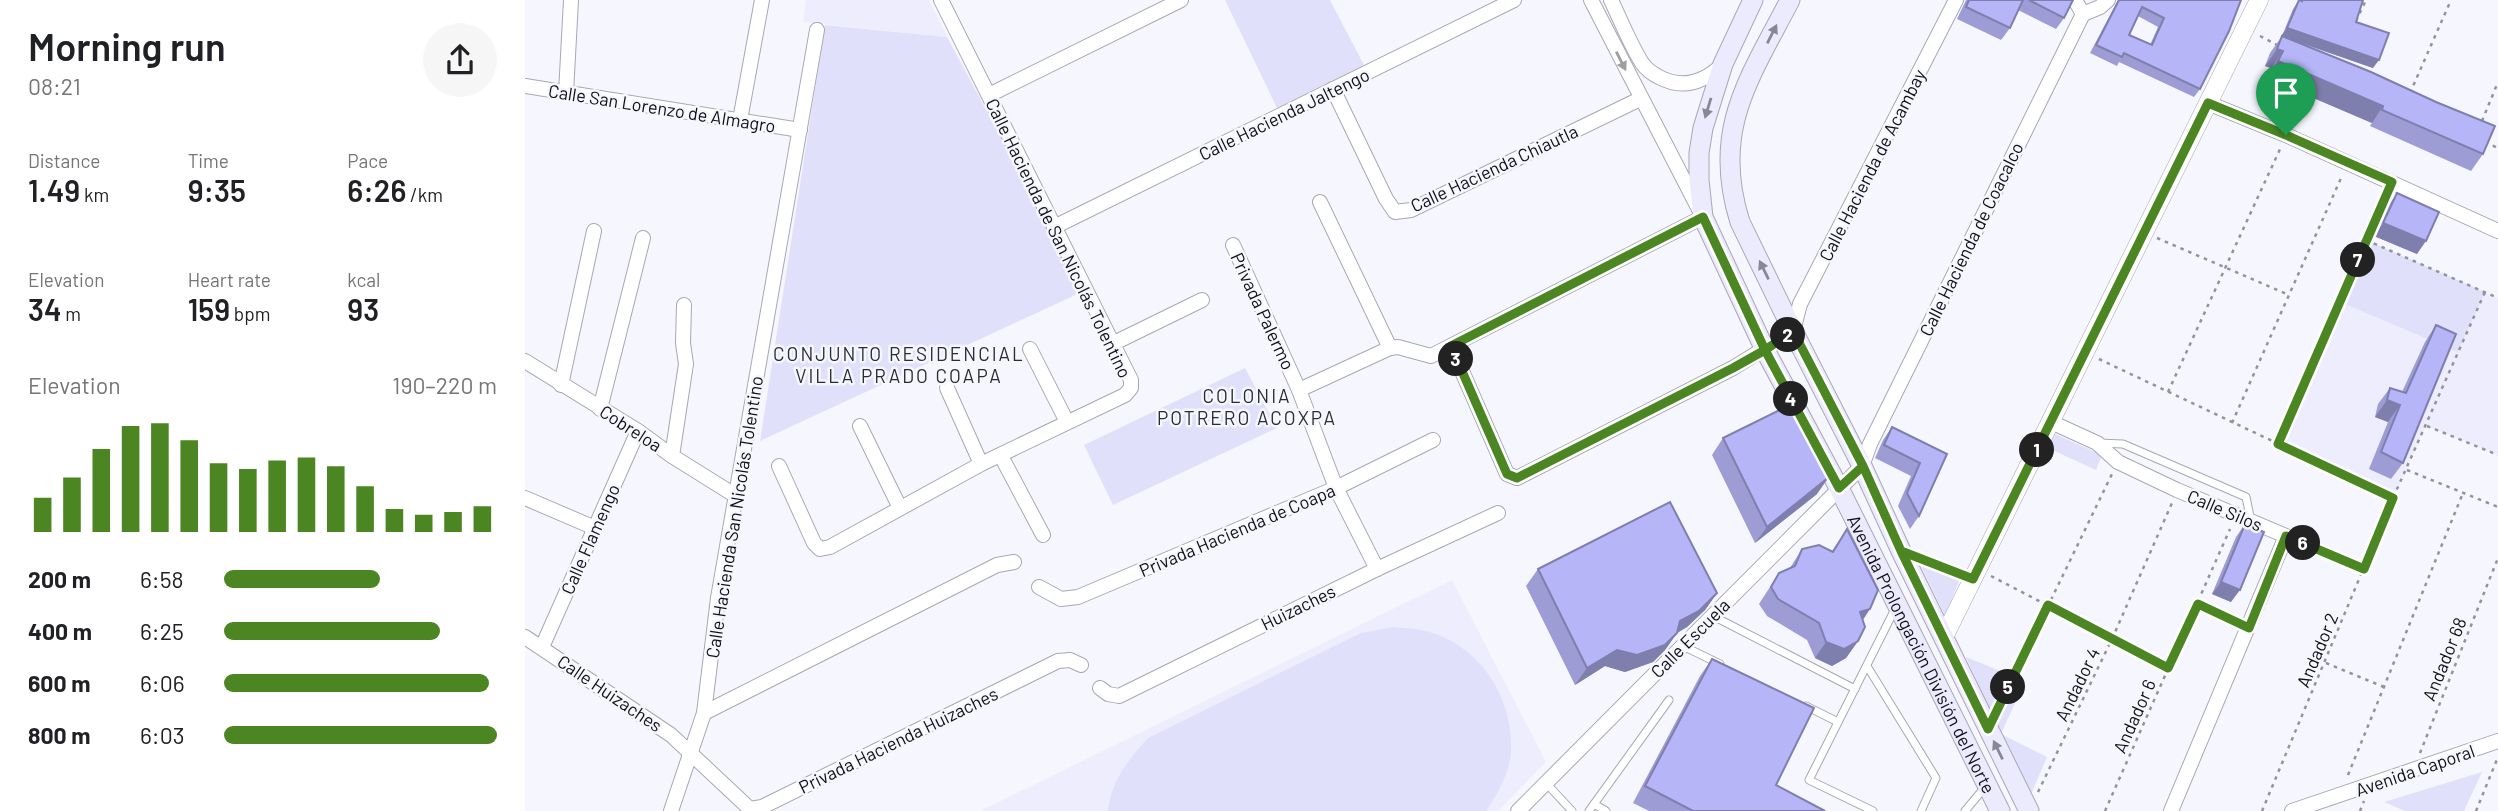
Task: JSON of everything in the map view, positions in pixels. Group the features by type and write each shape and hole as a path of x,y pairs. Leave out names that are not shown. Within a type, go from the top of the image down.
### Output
{"main road":[{"name":"Avenida Prolongación División del Norte","path":"1753,0 1723,64 1706,113 1699,153 1703,217 1765,350 1839,488 2000,811"},
{"name":"Avenida Prolongación División del Norte","path":"1790,0 1741,95 1733,122 1729,157 1732,190 1741,222 1793,331 1863,466 1901,551 1988,729 2032,805"}],"street":[{"path":"566,93 571,0"},
{"path":"740,120 762,0"},
{"name":"Calle Hacienda de San Nicolás Tolentino","path":"779,466 814,543 820,549 830,547 981,464 1125,395 1131,388 1131,380 941,0"},
{"path":"989,95 1181,0"},
{"name":"Calle Hacienda Jaltengo","path":"1054,227 1514,0"},
{"path":"1299,390 1390,348 1431,356 1703,217 1591,0"},
{"path":"1611,0 1643,66 1655,75 1669,82 1699,82 1723,64"},
{"name":"Calle Hacienda de Acambay","path":"1793,331 1800,304 1956,0"},
{"path":"2075,0 2083,13 2100,7 2108,0"},
{"path":"1944,637 2259,0"},
{"name":"Calle Hacienda de Coacalco","path":"1863,466 1870,444 2083,13"},
{"name":"Calle Hacienda San Nicolás Tolentino","path":"671,811 704,713 718,598 817,30"},
{"name":"Calle San Lorenzo de Almagro","path":"525,86 800,130"},
{"name":"Calle Hacienda Chiautla","path":"1333,89 1386,199 1395,212 1411,209 1640,99"},
{"path":"2208,103 2286,135 2498,231"},
{"path":"1320,202 1390,348"},
{"path":"561,385 594,231"},
{"path":"600,409 643,238"},
{"name":"Privada Palermo","path":"1233,245 1299,390 1336,488 1377,569"},
{"path":"1112,344 1202,300"},
{"path":"672,456 686,364 683,343 684,305"},
{"path":"1451,346 1507,474 1517,478 1733,368 1793,331"},
{"path":"1030,349 1067,422"},
{"name":"Cobreloa","path":"525,361 736,496"},
{"path":"947,388 981,464"},
{"name":"Calle Silos","path":"2051,422 2097,443 2118,462 2286,536"},
{"path":"860,426 900,508"},
{"name":"Calle Flamengo","path":"542,647 638,431"},
{"name":"Privada Hacienda de Coapa","path":"1039,587 1061,599 1078,597 1336,488 1433,440"},
{"path":"1001,456 1043,535"},
{"name":"Calle Escuela","path":"1518,811 1863,466"},
{"path":"525,498 595,528"},
{"name":"Huizaches","path":"1100,688 1108,694 1119,696 1377,569 1498,513"},
{"path":"2171,811 2286,536"},
{"path":"704,713 997,565 1014,562"},
{"name":"Calle Huizaches","path":"525,637 671,735 692,754"},
{"name":"Privada Hacienda Huizaches","path":"692,754 740,802 750,809 762,807 1058,661 1070,660 1081,665"},
{"name":"Avenida Caporal","path":"2292,811 2498,741"}],"lane":[{"path":"2097,443 2123,444 2246,497 2251,521"},
{"path":"1873,811 1809,780 1897,605"},
{"path":"1713,616 1855,689"},
{"path":"1683,646 1733,670"},
{"path":"1867,666 1936,778 1921,811"},
{"path":"1606,811 1592,808 1669,700"},
{"path":"1803,705 1838,722"},
{"path":"1546,783 1572,811"},
{"path":"1965,811 1987,785"}],"path":[{"path":"2355,24 2366,0"},
{"path":"2409,93 2451,0"},
{"path":"2245,29 2283,47"},
{"path":"2480,126 2498,82"},
{"path":"2168,392 2286,135"},
{"path":"2475,137 2498,148"},
{"path":"2232,423 2348,163"},
{"path":"2278,444 2392,182"},
{"path":"2144,233 2289,295"},
{"path":"2366,240 2498,298"},
{"name":"Andador 2","path":"2262,811 2393,498 2485,292"},
{"path":"2085,352 2393,498"},
{"path":"2425,425 2498,455"},
{"path":"1988,729 2118,462"},
{"path":"2406,469 2498,507"},
{"name":"Andador 4","path":"2032,805 2112,639 2178,490"},
{"path":"2340,796 2463,493"},
{"name":"Andador 6","path":"2105,811 2236,515"},
{"path":"2286,536 2364,569"},
{"path":"1901,551 1976,574 2048,605 2168,668"},
{"name":"Andador 68","path":"2413,770 2498,558"},
{"path":"2198,604 2249,628"},
{"path":"2325,662 2384,687"},
{"path":"2476,811 2498,757"}],"shaded area":[{"path":"806,0 929,0 947,37 803,22"},
{"path":"1225,0 1330,0 1365,67 1278,110"},
{"path":"825,25 947,37 1084,291 760,441"},
{"path":"2366,240 2485,292 2458,352 2340,302"},
{"path":"2485,292 2498,298 2498,455 2426,426 2393,498 2278,445 2340,302 2458,352"},
{"path":"1245,368 1277,428 1113,505 1084,445"},
{"path":"2055,434 2102,455 2096,470 2048,448"},
{"path":"1919,562 1960,579 1945,615"},
{"path":"1452,580 1546,762 1498,811 980,811"},
{"path":"1393,627 1425,631 1462,648 1490,676 1500,693 1507,712 1511,752 1502,783 1486,811 1108,811 1113,790 1122,772 1148,738 1361,633"},
{"path":"1966,657 2025,681 2001,734 2047,757 2029,799"},
{"path":"2482,772 2464,811 2405,811 2384,802"}],"building":[{"path":"1969,0 2023,0 2010,28 1966,7"},
{"path":"2029,0 2073,0 2064,18"},
{"path":"2119,0 2241,0 2200,89 2124,53 2122,57 2096,45","holes":["2142,7 2164,18 2152,45 2129,35"]},
{"path":"2299,0 2363,0 2356,22 2389,33 2379,60 2287,28"},
{"path":"2282,36 2495,126 2483,154 2382,110 2383,106 2278,61 2283,51 2277,49"},
{"path":"2397,193 2439,212 2426,241 2383,223"},
{"path":"2436,325 2456,334 2403,463 2381,452 2400,405 2387,400 2390,388 2406,393"},
{"path":"1794,403 1829,477 1767,527 1723,438"},
{"path":"1892,427 1947,454 1919,516 1907,493 1920,463 1884,445"},
{"path":"1670,502 1717,593 1699,611 1680,621 1677,633 1665,645 1637,655 1617,650 1587,668 1538,569"},
{"path":"2245,524 2264,532 2240,590 2221,582"},
{"path":"1847,529 1878,590 1870,609 1860,612 1865,627 1858,641 1844,649 1826,642 1819,623 1778,599 1771,587 1779,573 1795,566 1802,549 1819,545 1833,552"},
{"path":"1712,659 1814,708 1776,785 1825,811 1693,811 1645,786"}],"district":[{"name":"CONJUNTO RESIDENCIAL VILLA PRADO COAPA","path":"899,364"},
{"name":"COLONIA POTRERO ACOXPA","path":"1247,406"}],"route":[{"path":"2286,135 2208,103 1973,579 1901,551 1863,466 1793,331 1765,350 1703,217 1451,346 1507,474 1517,478 1765,350 1839,488 1863,466 1901,551 1988,729 2048,605 2168,668 2198,604 2249,628 2286,536 2364,569 2393,498 2278,444 2392,182 2286,135"}]}
